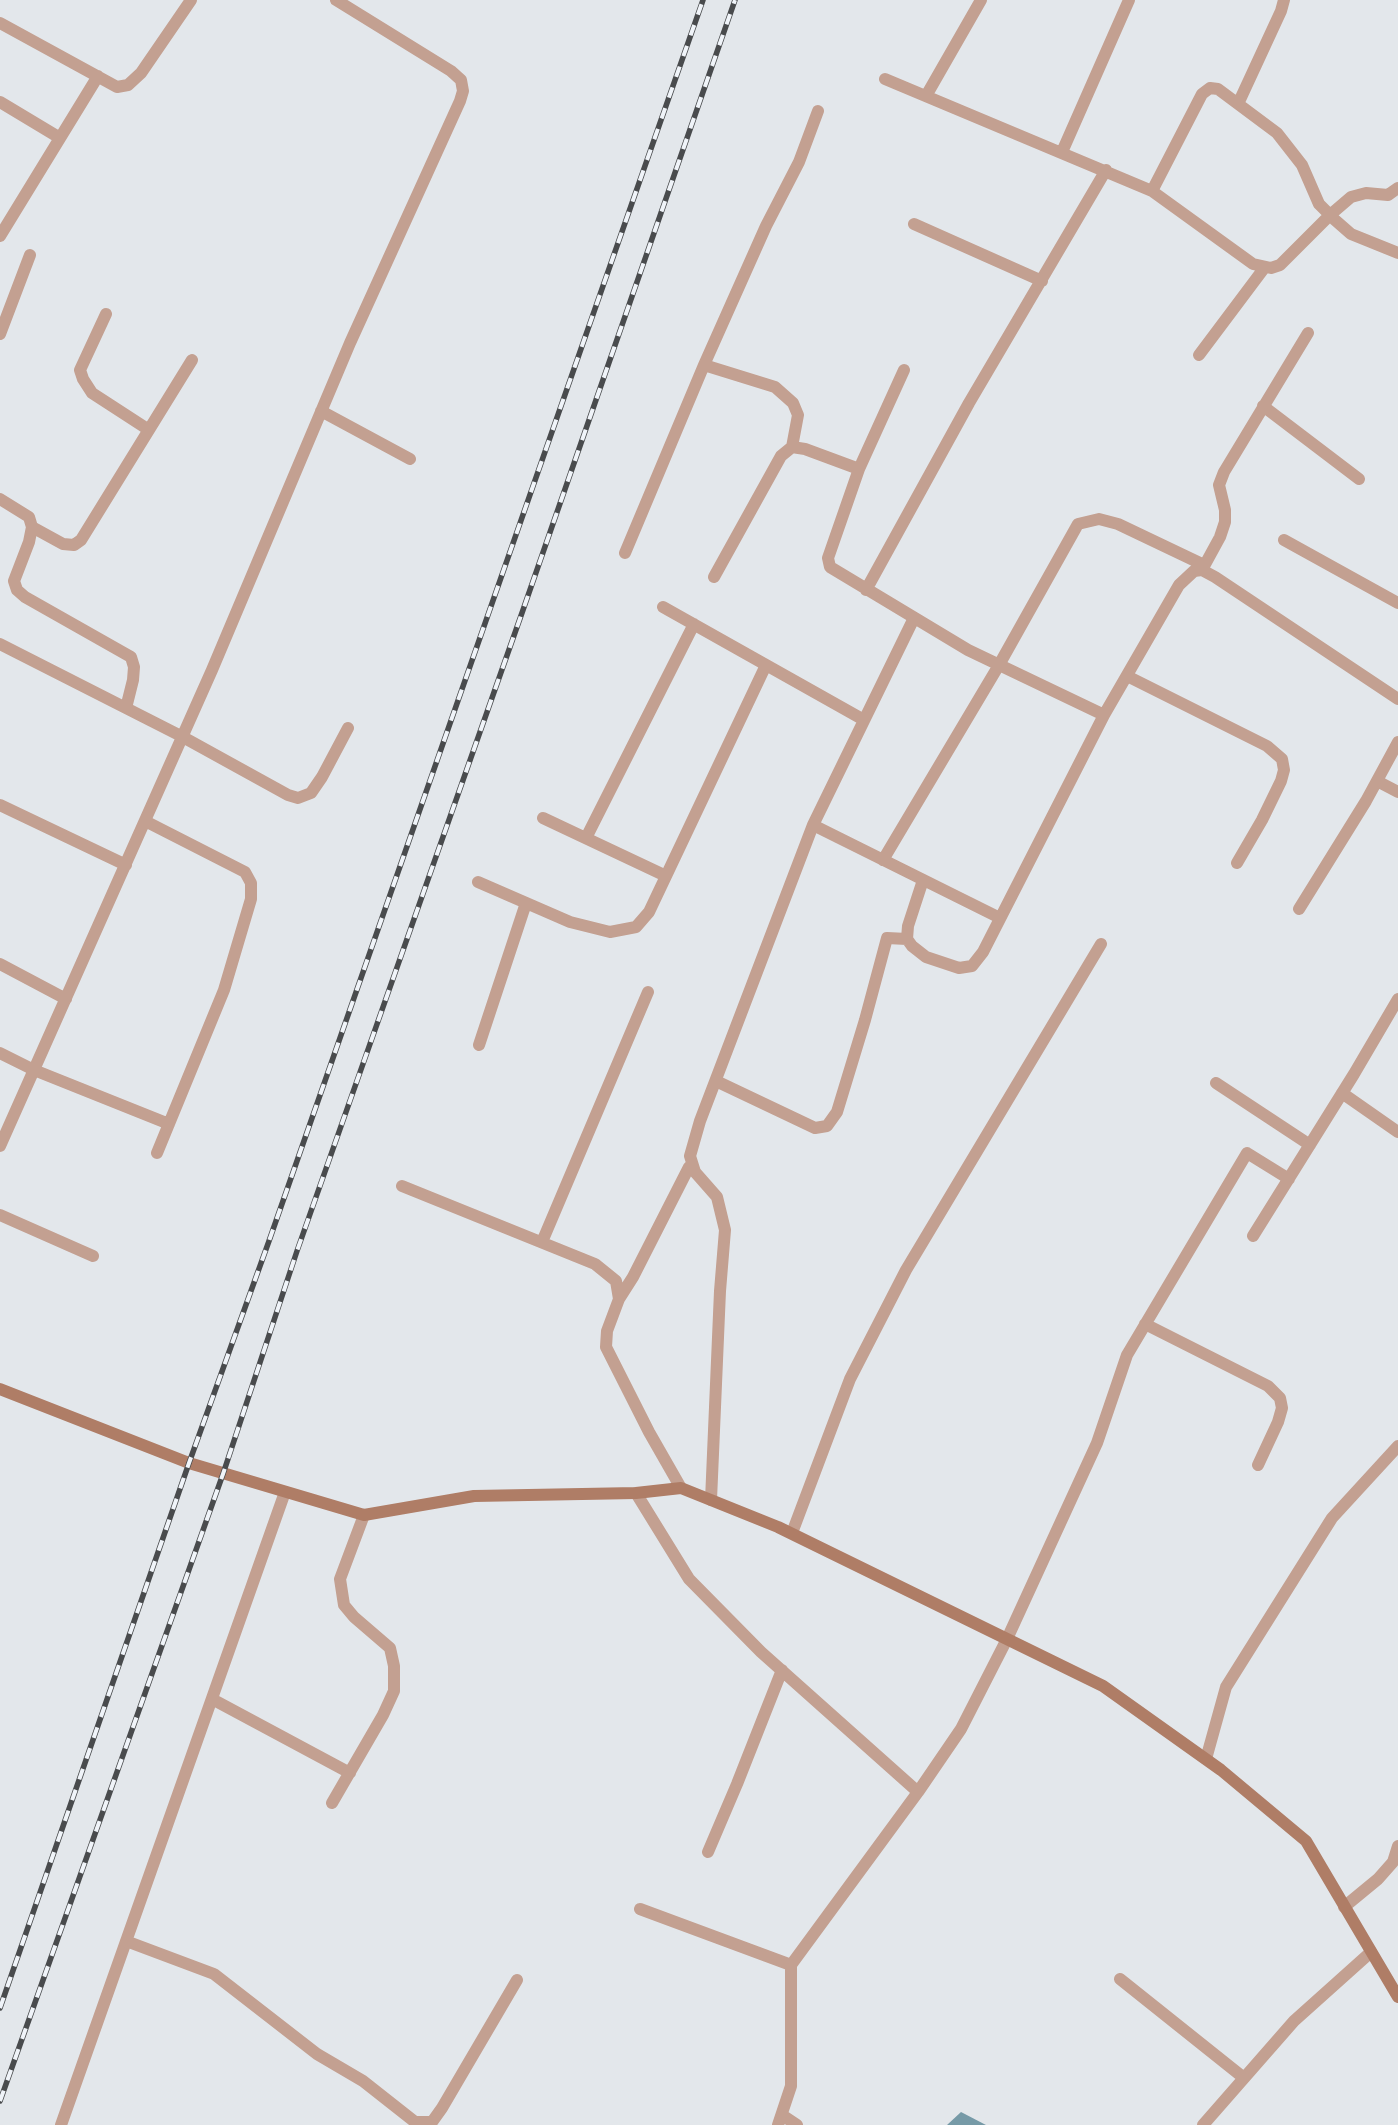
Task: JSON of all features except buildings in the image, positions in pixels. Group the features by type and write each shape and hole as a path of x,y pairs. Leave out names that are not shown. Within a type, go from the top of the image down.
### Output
{"main road":[{"path":"0,1389 189,1463 364,1515 474,1496 636,1493 681,1488 792,1534 1103,1686 1206,1759 1306,1841 1398,1997"}],"street":[{"path":"0,23 117,87 128,85 141,73 191,0"},
{"path":"0,1146 212,670 354,334 447,131 463,90 461,80 451,71 336,0"},
{"path":"926,96 980,0"},
{"path":"1062,152 1129,0"},
{"path":"1238,104 1281,11 1284,0"},
{"path":"0,236 98,76"},
{"path":"885,78 1152,191 1254,264 1265,267 1271,268 1280,265 1330,215 1351,197 1366,193 1388,195 1398,188"},
{"path":"1152,191 1202,94 1210,88 1218,89 1276,133 1302,165 1319,204 1330,215 1351,234 1398,253"},
{"path":"0,102 60,138"},
{"path":"625,553 704,365 766,226 799,162 818,110"},
{"path":"866,590 969,403 1106,170"},
{"path":"914,224 1042,281"},
{"path":"0,334 4,308 30,255"},
{"path":"1200,356 1265,267"},
{"path":"106,314 80,370 92,393 148,430"},
{"path":"923,880 908,926 907,939 926,958 959,968 972,966 983,952 1104,715 1179,585 1194,571 1203,567 1220,537 1225,522 1225,510 1219,485 1224,472 1308,332"},
{"path":"32,527 63,544 74,545 81,540 192,360"},
{"path":"704,365 775,387 793,403 798,415 792,447 781,456 714,577"},
{"path":"904,370 859,469 828,558 830,567 968,650 1104,715"},
{"path":"1263,406 1359,479"},
{"path":"321,411 410,458"},
{"path":"792,447 805,449 859,469"},
{"path":"0,499 29,517 32,527 29,542 14,581 17,590 24,597 131,657 134,674 126,708"},
{"path":"883,860 999,665 1078,524 1100,519 1118,524 1203,567 1398,698"},
{"path":"1284,540 1398,603"},
{"path":"662,607 864,720"},
{"path":"681,1488 649,1432 606,1348 606,1331 619,1298 633,1277 692,1165 700,1122 813,825 914,618"},
{"path":"586,838 694,624"},
{"path":"0,644 181,736 288,795 298,798 311,793 322,777 348,728"},
{"path":"478,882 570,922 610,932 636,927 649,912 766,665"},
{"path":"1127,676 1267,746 1282,759 1284,770 1281,781 1262,820 1237,863"},
{"path":"1299,909 1377,781 1398,742"},
{"path":"1377,781 1398,792"},
{"path":"0,805 126,864"},
{"path":"542,818 666,876"},
{"path":"145,821 245,872 251,883 251,900 224,990 157,1154"},
{"path":"813,825 1000,918"},
{"path":"479,1045 526,902"},
{"path":"716,1081 815,1128 827,1126 837,1112 865,1020 887,938 907,939"},
{"path":"792,1534 850,1379 906,1270 1100,944"},
{"path":"0,964 66,999"},
{"path":"542,1242 648,992"},
{"path":"1252,1236 1342,1093 1393,1018 1398,999"},
{"path":"0,1053 34,1070 169,1124"},
{"path":"1216,1084 1310,1145"},
{"path":"1342,1093 1398,1132"},
{"path":"797,2125 780,2120 792,2086 791,1965 961,1730 1007,1639 1097,1444 1127,1355 1247,1153 1288,1179"},
{"path":"692,1165 717,1197 725,1230 720,1291 712,1500"},
{"path":"402,1186 595,1264 616,1281 619,1298"},
{"path":"0,1215 93,1256"},
{"path":"1145,1324 1268,1386 1280,1398 1282,1408 1278,1422 1258,1465"},
{"path":"1206,1759 1226,1687 1332,1518 1398,1446"},
{"path":"62,2125 284,1492"},
{"path":"636,1493 689,1579 782,1670 918,1792"},
{"path":"332,1803 383,1715 394,1691 394,1666 390,1648 354,1617 344,1605 340,1579 364,1515"},
{"path":"708,1852 782,1670"},
{"path":"212,1699 350,1773"},
{"path":"1344,1906 1378,1880 1393,1862 1398,1846"},
{"path":"640,1909 791,1965"},
{"path":"126,1941 214,1974 317,2054 363,2081 415,2122 432,2122 517,1980"},
{"path":"1203,2125 1294,2021 1371,1952"},
{"path":"1120,1979 1244,2078"}],"water":[{"path":"961,2112 986,2125 947,2125"}],"railway":[{"path":"0,2008 189,1463 269,1241 703,0"},
{"path":"0,2101 223,1474 297,1251 735,0"}]}
